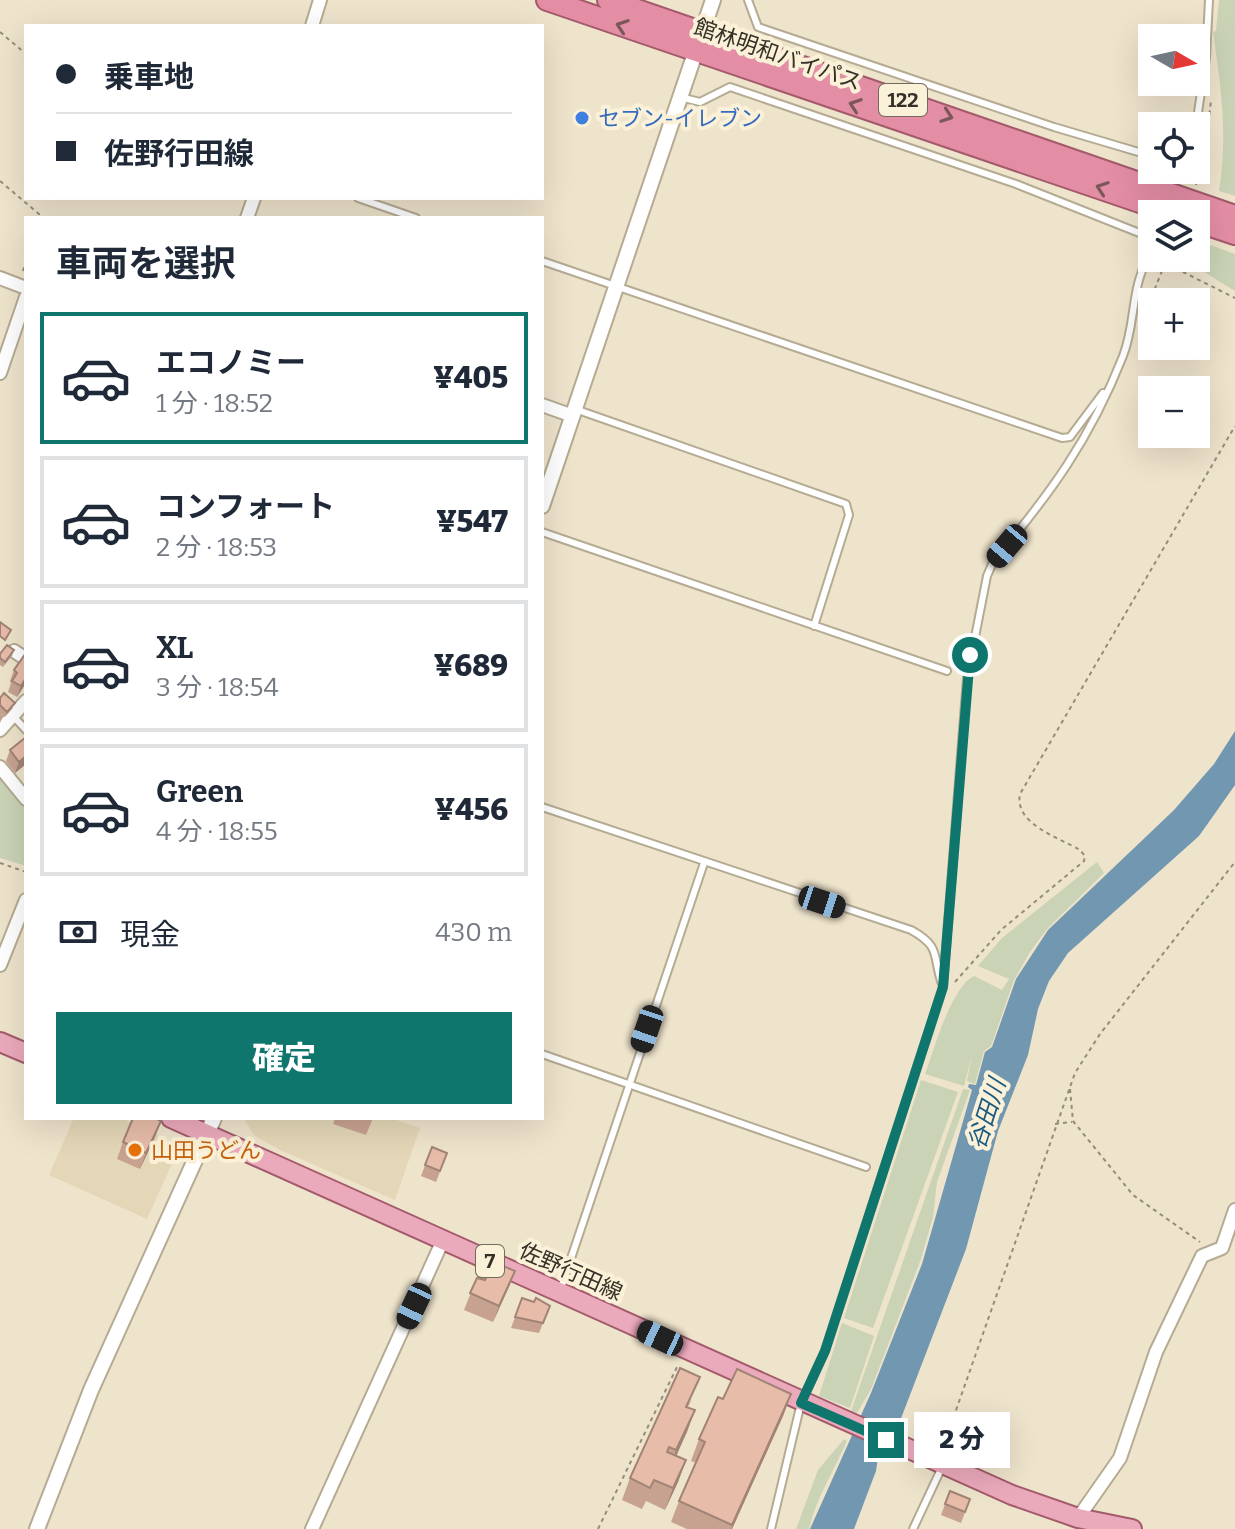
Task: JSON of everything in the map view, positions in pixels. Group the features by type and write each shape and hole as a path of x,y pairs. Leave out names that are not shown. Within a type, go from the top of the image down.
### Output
{"highway":[{"name":"館林明和バイパス","path":"547,0 699,42 1181,200"},
{"name":"館林明和バイパス","path":"608,0 699,42 1138,201"},
{"name":"館林明和バイパス","path":"1210,209 1235,216"},
{"name":"館林明和バイパス","path":"1210,215 1235,234"}],"main road":[{"path":"0,1042 24,1052"},
{"name":"佐野行田線","path":"181,1120 210,1126 443,1240 1071,1521 1132,1529"}],"street":[{"path":"313,24 320,0"},
{"path":"544,500 713,0"},
{"path":"0,278 24,287"},
{"path":"0,373 24,303"},
{"path":"544,405 574,412"},
{"path":"14,651 24,658"},
{"path":"0,730 24,704"},
{"path":"0,767 24,797"},
{"path":"0,965 24,905"},
{"path":"37,1529 91,1390 210,1126"},
{"path":"1222,1248 1235,1210"},
{"path":"312,1529 443,1240"},
{"path":"1071,1521 1120,1458 1156,1352 1197,1264 1207,1253 1222,1248 1235,1255"}],"lane":[{"path":"748,0 758,27 1054,127 1138,152"},
{"path":"1207,24 1209,0"},
{"path":"680,97 700,102 730,87 1016,184 1138,232"},
{"path":"364,200 410,216"},
{"path":"544,262 1062,438 1070,437 1110,384"},
{"path":"771,1529 805,1404 943,987 973,632 993,562 1055,488 1078,452 1125,349 1141,272"},
{"path":"574,412 846,504 849,515 814,626"},
{"path":"544,533 947,671"},
{"path":"14,717 24,728"},
{"path":"544,808 911,930 928,939 937,953 943,987"},
{"path":"560,1291 704,863"},
{"path":"544,1055 866,1167"},
{"path":"913,1529 941,1464"}],"path":[{"path":"0,32 24,52"},
{"path":"1197,200 1211,107 1210,85"},
{"path":"0,181 39,216"},
{"path":"1183,272 1235,298"},
{"path":"943,987 960,978 1001,930 1084,861 1080,850 1026,818 1019,806 1020,794 1235,426"},
{"path":"947,671 956,667 966,639 973,632"},
{"path":"941,1464 949,1430 1070,1085 1100,1034 1235,862"},
{"path":"0,863 24,871"},
{"path":"1070,1085 1073,1121 1133,1195 1194,1237 1207,1253"},
{"path":"1055,1124 1073,1121"},
{"path":"598,1529 685,1350"}],"shaded area":[{"path":"73,1120 125,1120 156,1133 174,1159 147,1219 49,1175"},
{"path":"244,1120 396,1120 420,1128 395,1200 255,1136"}],"green space":[{"path":"1219,0 1235,0 1235,196 1219,191 1223,131 1213,32 1216,31"},
{"path":"1210,245 1235,254 1235,291 1204,272 1210,272"},
{"path":"0,773 24,803 24,865 0,858"},
{"path":"1097,862 1104,873 1047,929 1014,980 991,1046 984,1051 975,1084 967,1081 972,1055 964,1086 925,1074 944,1020 966,982 974,976 1002,990 1009,979 978,966 1002,938"},
{"path":"921,1080 958,1092 873,1328 844,1318"},
{"path":"963,1089 970,1090 937,1182 933,1217 921,1259 871,1389 857,1413 850,1414"},
{"path":"842,1323 874,1336 850,1408 819,1396"},
{"path":"844,1439 847,1441 821,1495 809,1529 796,1529 818,1470"}],"water":[{"name":"谷田川","path":"1235,731 1235,785 1199,836 1068,953 1049,981 1038,1009 1028,1055 998,1131 966,1249 900,1421 878,1457 876,1471 854,1529 810,1529 871,1393 922,1264 972,1090 968,1087 969,1084 976,1085 985,1052 992,1047 1016,979 1048,930 1174,810 1214,764"}],"building":[{"path":"0,622 11,630 5,640 0,636"},
{"path":"7,645 14,650 5,662 0,654"},
{"path":"24,656 24,681 21,686 12,681 17,673 14,670"},
{"path":"4,693 15,703 7,712 0,705"},
{"path":"24,739 24,758 19,762 10,750"},
{"path":"132,1120 161,1121 146,1153 123,1142"},
{"path":"432,1147 447,1153 440,1171 425,1165"},
{"path":"483,1262 491,1266 493,1262 515,1271 499,1306 470,1293 477,1278 485,1280 488,1274 480,1270"},
{"path":"522,1298 534,1302 536,1298 550,1306 543,1323 515,1317"},
{"path":"680,1368 700,1377 686,1407 695,1410 676,1450 669,1447 667,1452 686,1460 673,1488 654,1480 650,1488 630,1478"},
{"path":"737,1369 791,1394 732,1525 679,1501 705,1442 699,1439 718,1397 723,1399"},
{"path":"950,1491 970,1499 965,1512 945,1504"}],"place":[{"name":"セブン-イレブン","path":"582,118"},
{"name":"山田うどん","path":"135,1150"}],"route":[{"path":"886,1440 801,1403 825,1351 943,987 952,908 970,655"}]}
